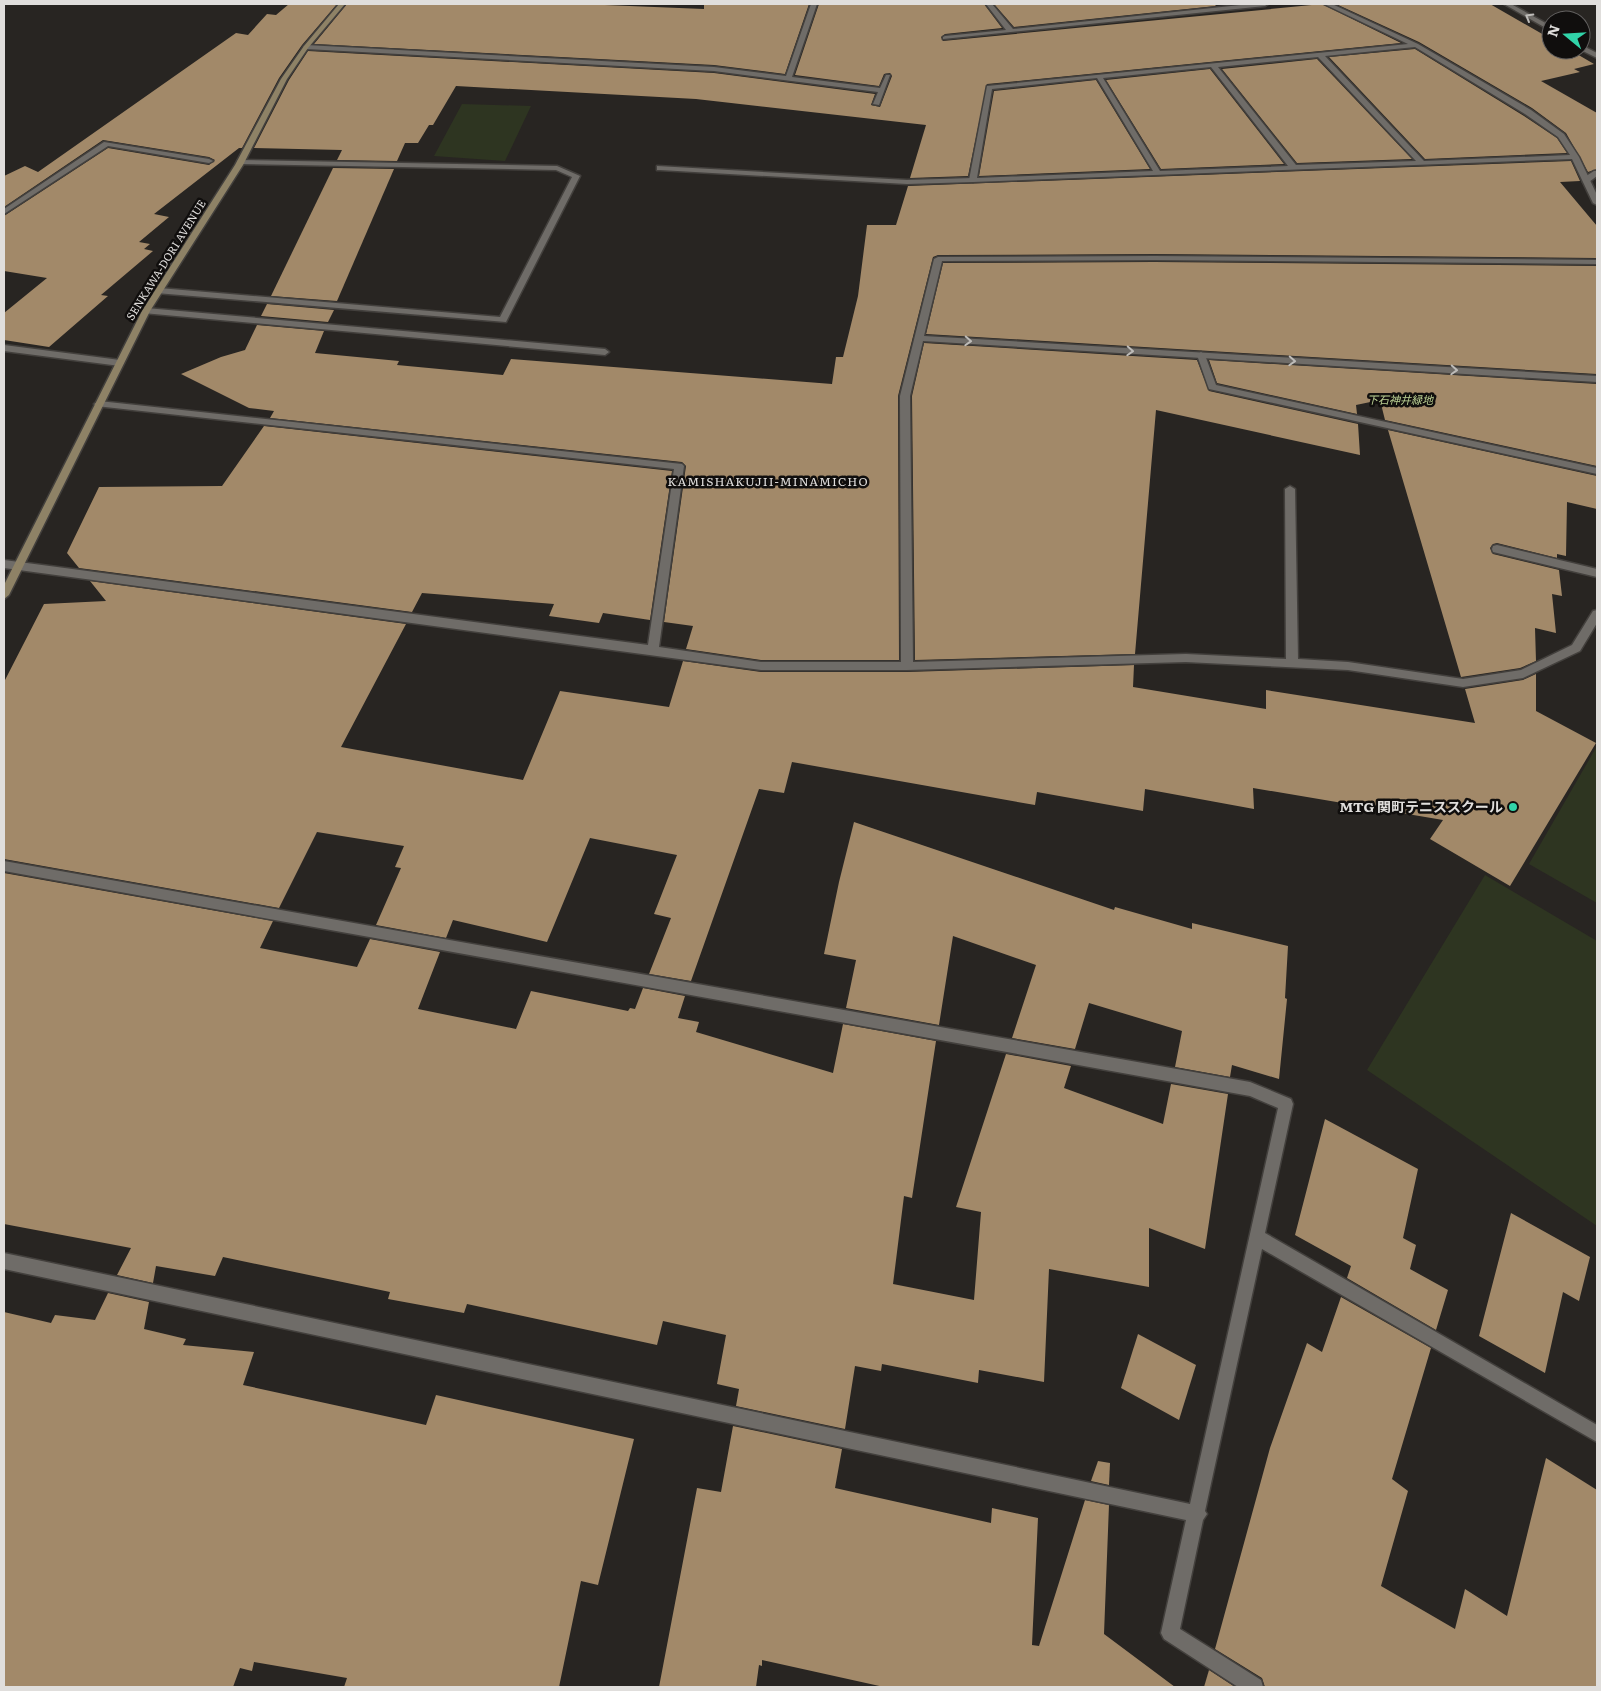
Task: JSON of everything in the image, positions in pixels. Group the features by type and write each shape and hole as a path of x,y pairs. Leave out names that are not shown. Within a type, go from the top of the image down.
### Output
{"main road":[{"name":"SENKAWA-DORI AVENUE","path":"4,595 146,311 241,162 284,79 306,48 342,4"}],"street":[{"path":"788,79 814,4"},
{"path":"989,4 1011,31"},
{"path":"945,38 1265,4"},
{"path":"1327,4 1416,45 1534,116 1561,136 1575,156 1597,204"},
{"path":"1507,4 1541,23"},
{"path":"973,180 989,87 1416,45"},
{"path":"306,48 714,69 883,90"},
{"path":"1319,54 1422,162"},
{"path":"1214,65 1293,168"},
{"path":"877,104 888,76"},
{"path":"1099,76 1158,173"},
{"path":"4,212 107,144 208,161"},
{"path":"660,168 907,182 1575,156"},
{"path":"159,291 503,320 576,176 557,168 241,162"},
{"path":"1586,180 1597,173"},
{"path":"907,666 905,396 938,259 1164,258 1597,262"},
{"path":"146,311 605,352"},
{"path":"919,338 1597,379"},
{"path":"4,348 120,363"},
{"path":"1201,355 1212,387 1597,471"},
{"path":"99,404 679,466 653,650"},
{"path":"1290,489 1292,664"},
{"path":"1497,549 1597,573"},
{"path":"4,564 761,666 907,666 1186,658 1348,666 1463,683 1523,674 1576,648 1597,614"},
{"path":"4,866 1250,1089 1286,1104 1198,1514 1170,1633 1254,1687"},
{"path":"1257,1237 1597,1434"},
{"path":"4,1261 1198,1514"}],"green space":[{"path":"462,104 531,106 505,161 434,156"},
{"path":"1597,746 1597,903 1529,864"},
{"path":"1485,875 1597,941 1597,1226 1367,1070"}],"building":[{"path":"289,4 337,4 302,45 279,78 242,148 239,148 154,214 169,217 139,242 150,244 144,249 153,251 101,295 108,296 49,347 4,340 4,313 47,278 4,271 4,216 108,148 209,165 215,160 209,157 103,140 4,207 4,176 25,166 38,172 236,33 248,35 267,14 276,15"},
{"path":"347,4 580,4 704,9 704,4 809,4 785,74 714,65 314,44"},
{"path":"819,4 984,4 1002,28 945,34 941,37 943,41 1322,4 1401,43 987,84 968,176 910,178 926,125 696,99 456,86 433,125 429,125 418,143 405,143 397,161 337,160 342,150 254,148 289,80 308,51 714,73 875,94 871,105 880,107 892,76 890,73 884,74 879,86 795,75"},
{"path":"994,4 1214,4 1216,6 1014,27"},
{"path":"1336,4 1490,4 1541,33 1541,60 1587,60 1594,64 1574,69 1580,72 1541,81 1597,113 1597,169 1588,172 1566,133 1532,108 1419,42"},
{"path":"1415,49 1557,138 1567,153 1425,159 1329,57"},
{"path":"1317,59 1412,159 1297,163 1222,69"},
{"path":"1210,69 1284,164 1161,169 1106,80"},
{"path":"1096,80 1150,169 979,176 994,91"},
{"path":"1571,161 1580,181 1560,182 1597,226 1597,258 1154,254 938,255 933,257 898,396 899,660 761,660 686,649 693,626 664,622 686,466 682,462 270,418 274,411 249,408 181,374 221,357 245,350 257,325 324,331 315,353 399,361 397,365 503,375 511,359 832,384 836,357 843,357 858,296 867,225 896,225 908,186"},
{"path":"333,168 394,169 337,301 271,296"},
{"path":"1154,262 1597,266 1597,374 926,334 943,263"},
{"path":"267,304 334,310 328,322 261,316"},
{"path":"924,343 1197,360 1209,391 1358,424 1360,455 1156,410 1135,654 915,660 912,396"},
{"path":"1209,360 1597,384 1597,466 1385,420 1380,400 1356,405 1357,414 1217,383"},
{"path":"264,426 672,471 650,620 603,613 599,623 549,616 554,604 422,593 412,612 79,568 67,553 99,487 222,486"},
{"path":"1388,430 1597,476 1597,509 1567,502 1566,556 1557,554 1557,558 1497,543 1493,544 1490,548 1493,554 1559,570 1562,596 1552,594 1556,633 1535,628 1536,661 1520,668 1461,677"},
{"path":"90,581 406,624 341,747 523,780 560,691 669,707 683,661 761,672 907,672 1134,665 1133,687 1266,709 1266,690 1475,723 1465,689 1523,680 1536,674 1536,711 1596,743 1510,886 1430,839 1443,820 1253,788 1254,809 1145,789 1143,811 1037,792 1035,805 792,762 784,793 759,789 691,981 649,974 671,918 654,914 677,855 590,838 547,942 453,920 446,938 376,925 401,868 395,867 404,846 317,832 279,908 4,859 4,682 44,604 106,601"},
{"path":"854,822 1114,910 1115,907 1192,929 1192,923 1288,946 1285,998 1287,999 1279,1079 1232,1065 1230,1077 1175,1067 1182,1031 1089,1003 1075,1049 1012,1038 1036,965 953,936 939,1025 846,1008 856,960 824,954"},
{"path":"4,873 273,921 260,948 357,967 370,939 440,952 418,1009 516,1029 531,991 628,1011 630,1008 635,1009 643,988 685,996 678,1018 699,1022 696,1032 833,1073 843,1024 936,1041 912,1198 904,1196 893,1284 974,1300 981,1212 956,1207 1006,1054 1071,1066 1064,1088 1163,1124 1171,1084 1228,1094 1205,1249 1149,1228 1149,1287 1049,1269 1044,1382 979,1370 978,1383 882,1364 881,1371 855,1366 845,1429 736,1406 739,1389 717,1384 726,1335 663,1321 657,1345 467,1304 464,1313 388,1299 390,1292 223,1257 215,1276 156,1266 153,1283 117,1275 131,1248 4,1224"},
{"path":"1325,1119 1418,1169 1403,1238 1416,1245 1410,1269 1448,1290 1436,1330 1347,1278 1351,1266 1295,1235"},
{"path":"1511,1213 1590,1257 1579,1301 1563,1292 1545,1373 1479,1336"},
{"path":"108,1293 149,1302 144,1329 186,1339 183,1345 254,1352 243,1385 426,1425 436,1395 634,1439 598,1585 581,1581 559,1687 344,1687 347,1678 254,1662 252,1671 240,1668 233,1687 4,1687 4,1312 51,1323 55,1315 95,1320"},
{"path":"1341,1297 1431,1348 1392,1479 1408,1491 1381,1586 1455,1629 1465,1589 1507,1616 1546,1458 1597,1490 1597,1687 1265,1687 1262,1678 1215,1649 1270,1448 1307,1343 1322,1352"},
{"path":"1138,1334 1196,1365 1179,1420 1121,1388"},
{"path":"733,1426 842,1449 835,1488 991,1523 992,1508 1038,1518 1032,1645 1039,1646 1085,1500 1109,1505 1104,1634 1175,1687 884,1687 762,1660 762,1666 759,1665 756,1687 659,1687 697,1488 721,1492"},
{"path":"1098,1461 1110,1463 1109,1485 1091,1481"},
{"path":"1209,1670 1235,1687 1204,1687"}],"place":[{"name":"MTG 関町テニススクール","path":"1513,807"}],"district":[{"name":"KAMISHAKUJII-MINAMICHO","path":"768,482"}],"park label":[{"name":"下石神井緑地","path":"1400,400"}]}
